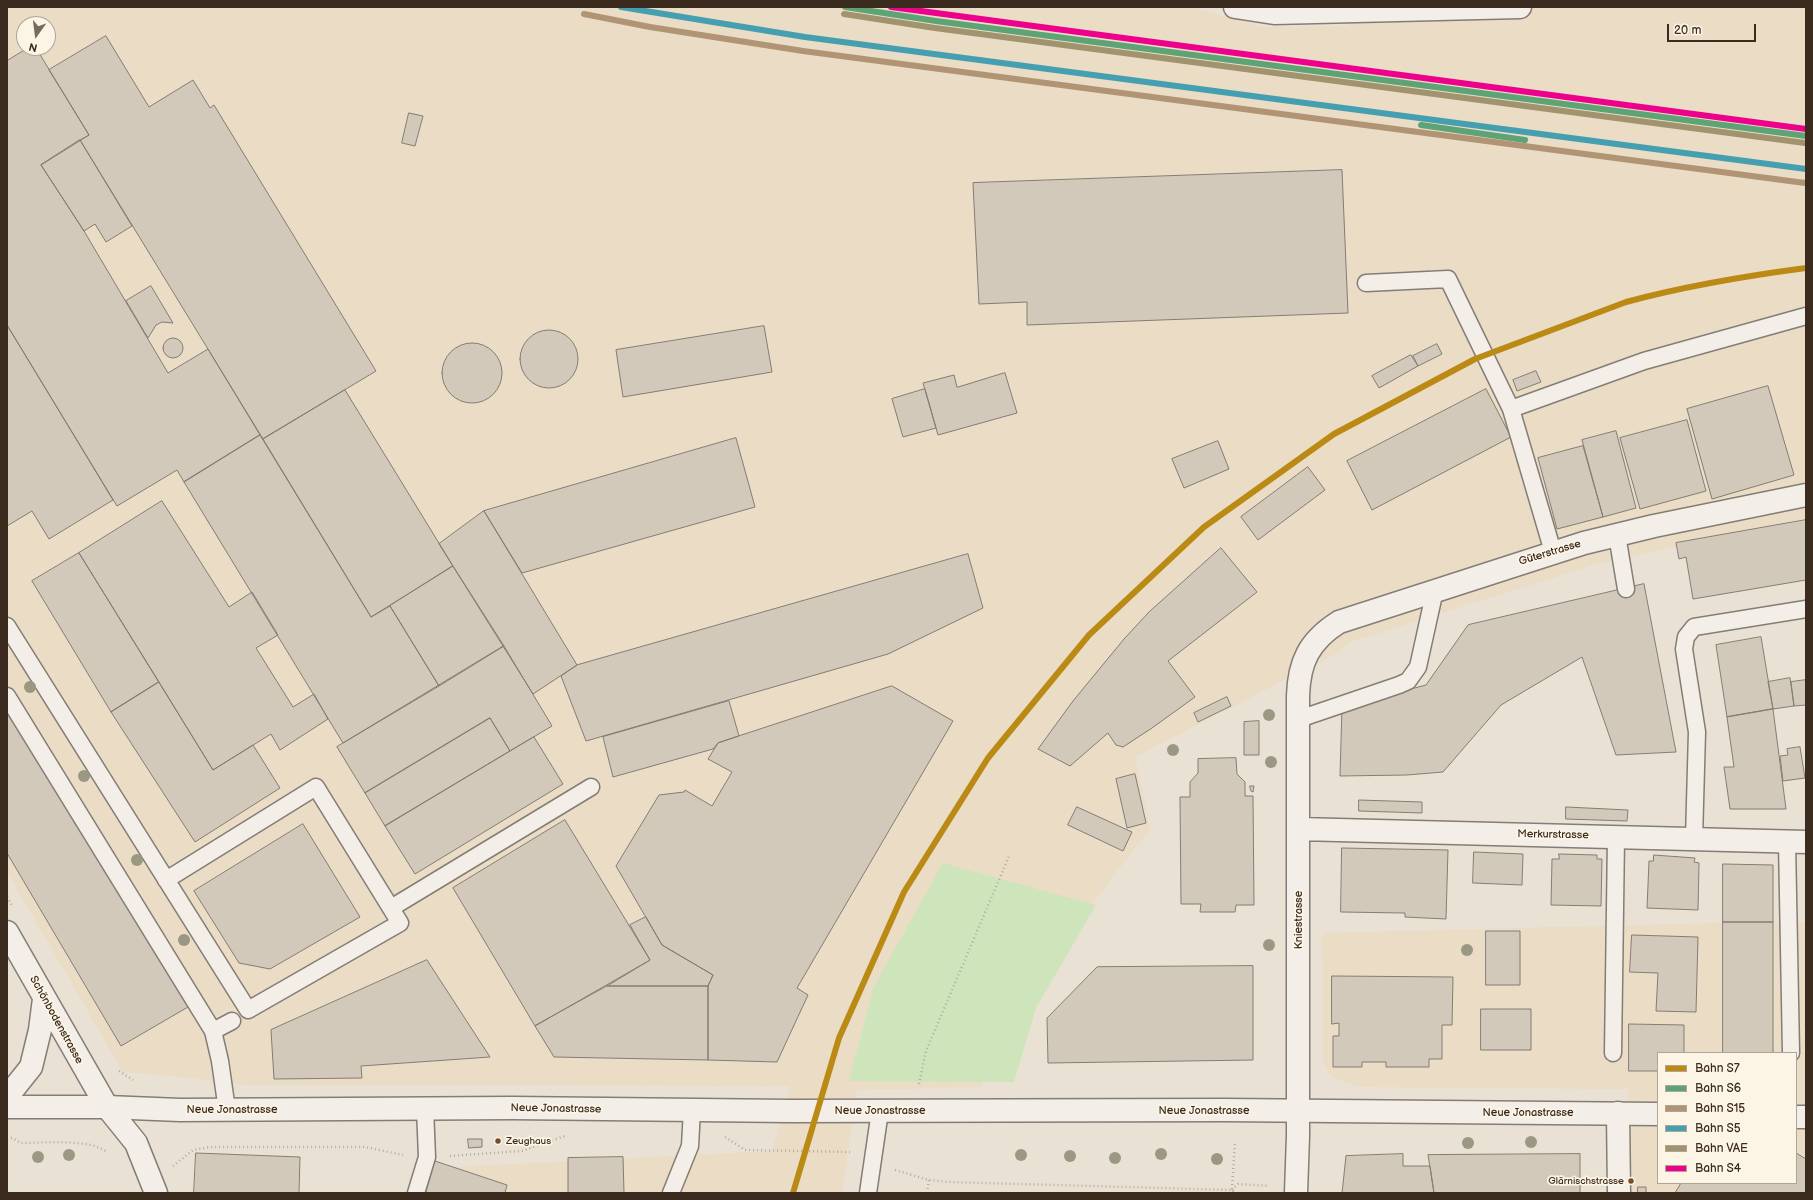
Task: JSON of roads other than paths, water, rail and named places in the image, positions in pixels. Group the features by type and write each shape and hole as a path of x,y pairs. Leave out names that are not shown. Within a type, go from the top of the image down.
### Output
{"street":[{"path":"1235,7 1274,13 1520,7"},
{"name":"Güterstrasse","path":"1310,650 1319,638 1339,622 1553,552 1617,534 1806,496"},
{"name":"Kniestrasse","path":"1296,1193 1298,1111 1298,682 1304,659 1310,650"},
{"name":"Merkurstrasse","path":"1299,829 1797,842"},
{"name":"Schönbodenstrasse","path":"7,932 106,1107 136,1143 156,1193"},
{"path":"7,1097 31,1067 40,1030 44,998"},
{"name":"Neue Jonastrasse","path":"7,1107 106,1107 227,1110 425,1108 790,1111 1298,1111 1657,1114"},
{"path":"1618,1113 1619,1193"}],"lane":[{"path":"1366,283 1448,279 1511,409 1553,552"},
{"path":"1511,409 1644,361 1806,316"},
{"path":"1617,534 1626,589"},
{"path":"1299,720 1408,681 1418,667 1436,590"},
{"path":"1694,839 1697,732 1684,649 1686,637 1694,627 1806,609"},
{"path":"7,626 166,880 248,1010 400,923 316,787 166,880"},
{"path":"7,696 214,1031 227,1110"},
{"path":"391,908 592,787"},
{"path":"1613,1053 1616,837"},
{"path":"1791,1052 1797,842"},
{"path":"214,1031 232,1021"},
{"path":"416,1193 427,1157 425,1108"},
{"path":"671,1193 690,1146 692,1110"},
{"path":"868,1193 880,1111"}],"rail line":[{"name":"S5","path":"621,7 805,37 1806,169"},
{"name":"S6","path":"845,7 936,21 1806,136"},
{"name":"S4","path":"891,7 1806,129"},
{"name":"S15","path":"584,14 650,27 803,51 1805,183"},
{"name":"VAE","path":"844,14 935,28 1805,143"},
{"name":"S6","path":"1421,125 1525,140"},
{"name":"S7","path":"793,1193 839,1038 904,892 988,758 1089,635 1204,527 1334,434 1475,359 1626,302 1715,282 1806,268"}],"place":[{"name":"Zeughaus","path":"498,1141"},
{"name":"Glärnischstrasse","path":"1631,1181"}]}
